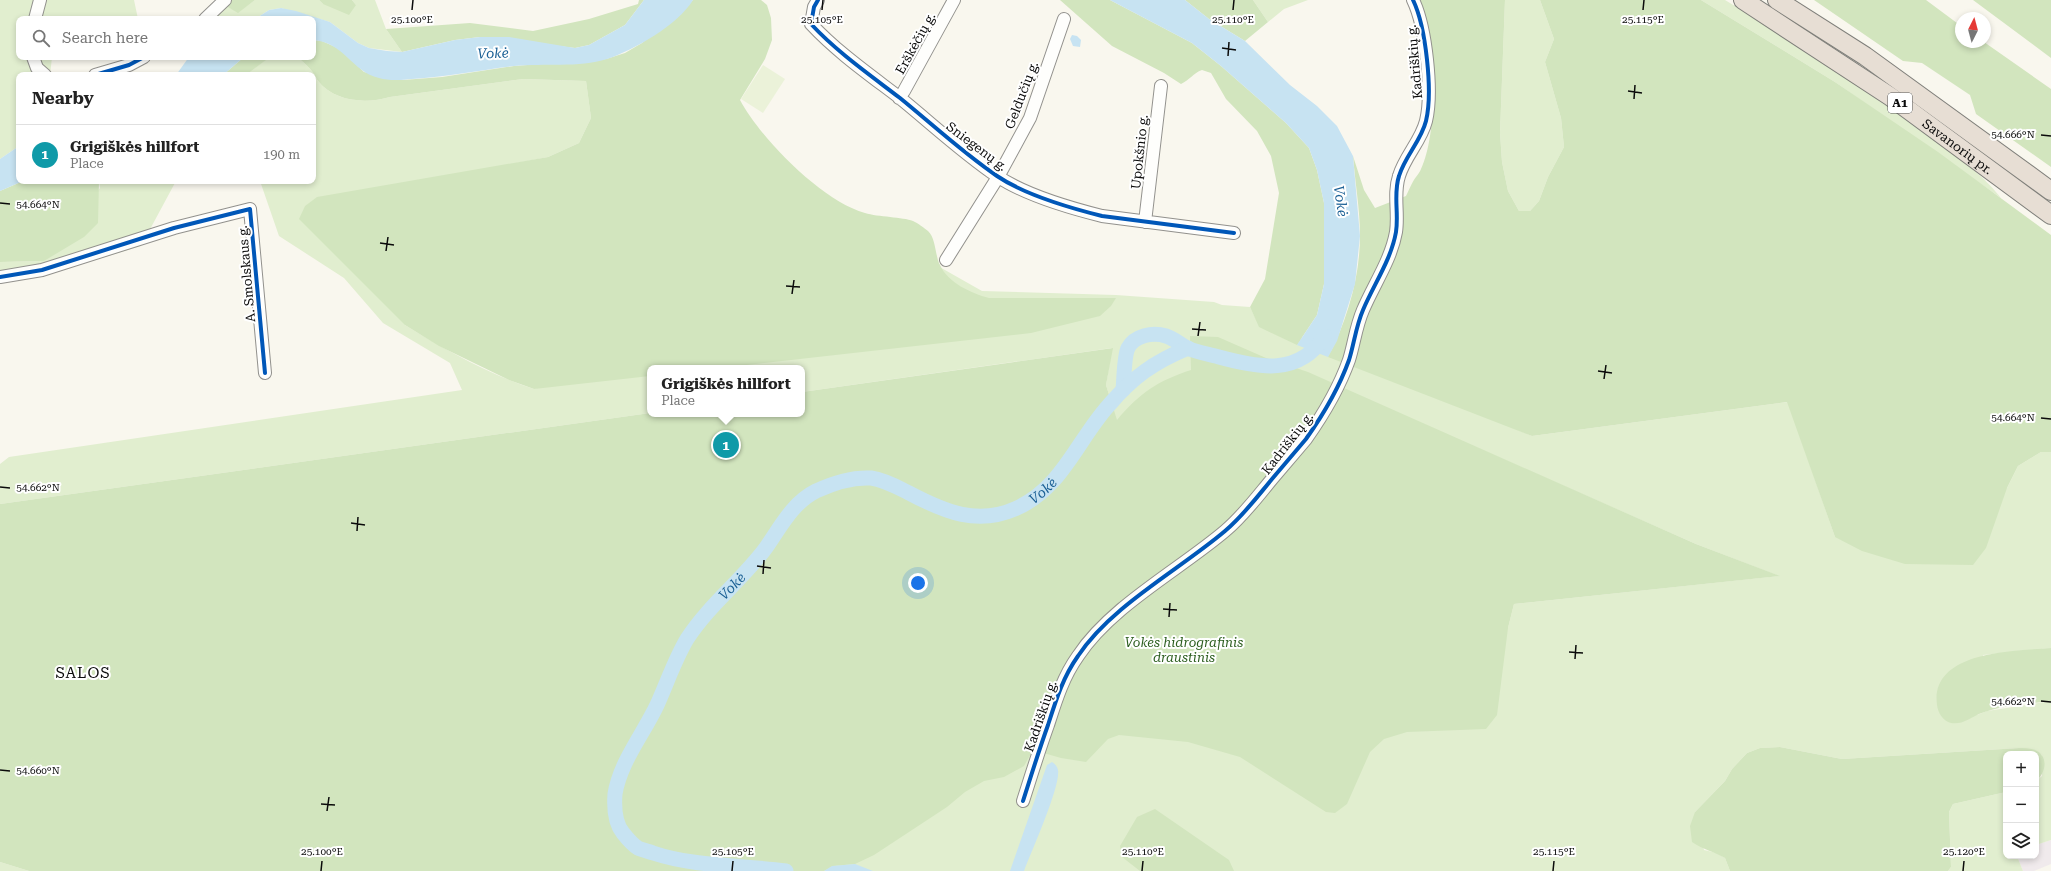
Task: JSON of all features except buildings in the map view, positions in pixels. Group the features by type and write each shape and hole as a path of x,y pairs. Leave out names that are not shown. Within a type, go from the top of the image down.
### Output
{"highway":[{"name":"Savanorių pr.","path":"1743,0 1891,97 2051,215"},
{"name":"Savanorių pr.","path":"1777,0 1865,56 1962,124 2051,191"},
{"path":"1891,97 2051,225"}],"street":[{"path":"35,16 40,0"},
{"path":"209,16 225,0"},
{"name":"Sniegenų g.","path":"818,0 814,7 811,24 848,58 998,177 1072,209 1102,216 1234,234"},
{"name":"Erškėčių g.","path":"899,98 954,0"},
{"name":"Kadriškių g.","path":"1023,801 1063,678 1078,654 1092,637 1114,617 1170,571 1225,531 1248,508 1307,438 1341,380 1349,358 1361,314 1391,250 1396,231 1396,191 1399,176 1421,134 1426,120 1428,100 1427,64 1420,18 1413,0"},
{"name":"Geldučių g.","path":"946,260 998,177 1030,118 1064,19"},
{"path":"34,60 37,68 42,72"},
{"path":"105,72 129,65 138,60"},
{"name":"Upokšnio g.","path":"1145,222 1161,86"},
{"name":"A. Smolskaus g.","path":"0,277 42,270 174,228 250,209 265,373"}],"shaded area":[{"path":"2051,840 2051,864 2034,871 2023,871 2018,859 2039,859 2039,844"}],"green space":[{"path":"0,0 134,0 137,16 16,16 16,60 52,60 50,72 16,72 16,148 0,159"},
{"path":"232,0 255,0 238,13 226,6"},
{"path":"255,0 319,0 323,4 356,5 352,0 375,0 386,29 402,52 369,48 358,43 330,22 316,18 316,16 309,16 281,8 269,10 260,16 214,16 226,6 238,12"},
{"path":"319,0 352,0 356,5 349,15 323,4"},
{"path":"639,0 644,0 625,25 589,45 575,48 480,37 455,40 402,52 386,29 470,23 533,31 589,19 638,4"},
{"path":"693,0 761,0 767,5 771,18 772,40 765,59 740,100 762,132 794,167 830,196 848,206 865,213 909,220 919,224 931,234 938,261 948,277 954,282 975,293 989,298 1116,298 1111,306 1100,316 1031,333 747,365 647,365 647,376 534,389 509,380 439,346 405,325 299,219 305,206 317,197 548,157 579,143 591,118 586,81 523,79 381,99 361,101 351,100 325,88 318,81 316,72 313,72 300,60 316,60 316,40 322,41 340,49 364,72 403,80 442,77 514,66 606,59 625,53 642,43"},
{"path":"1060,0 1110,0 1192,43 1221,66 1286,123 1309,148 1317,170 1324,203 1324,284 1317,315 1297,345 1259,327 1250,307 1265,279 1279,193 1271,156 1257,131 1226,99 1211,73 1202,70 1181,84 1164,73 1112,46"},
{"path":"1185,0 1253,0 1268,22 1245,41 1209,19"},
{"path":"1253,0 1308,0 1284,9 1268,22"},
{"path":"1419,0 1505,0 1500,133 1502,162 1508,191 1519,211 1530,211 1539,201 1548,177 1564,147 1561,118 1545,62 1554,39 1540,0 1701,0 1835,82 1938,152 2051,235 2051,452 2041,452 2018,466 2007,488 1986,548 1973,565 1905,564 1862,551 1835,537 1787,402 1532,436 1328,357 1346,314 1358,267 1360,226 1353,156 1364,190 1375,208 1406,196 1413,181 1421,170 1427,152 1433,109 1432,60 1425,17"},
{"path":"1505,0 1540,0 1554,39 1545,62 1561,118 1564,147 1548,177 1539,201 1530,211 1519,211 1508,191 1502,162 1500,133"},
{"path":"1701,0 1725,0 1824,62 1896,112 1973,169 2001,198 1835,82"},
{"path":"1814,0 1926,0 1955,22 1955,48 1991,47 2051,89 2051,167 1976,114 1970,95 1922,63 1903,61"},
{"path":"1973,0 2051,0 2051,58 1991,12"},
{"path":"240,60 266,60 250,72 226,72"},
{"path":"265,60 300,60 313,72 250,72"},
{"path":"763,65 785,79 763,113 741,99"},
{"name":"Vokės hidrografinis draustinis","path":"316,77 325,88 333,93 351,100 361,101 523,79 586,81 591,118 579,143 548,157 496,167 405,325 484,369 534,389 922,257 982,291 1116,295 1214,302 1222,305 1250,307 1256,319 1532,436 1788,402 1835,537 2007,488 2018,466 2041,452 2051,452 2051,648 1983,655 1977,715 1987,711 2051,701 2051,840 2039,844 2039,778 2042,776 2042,755 2039,754 2039,751 2029,751 2019,748 1842,759 1780,747 1760,748 1747,753 1732,769 1725,781 1695,812 1704,850 1717,853 1725,858 1730,871 808,871 1113,408 1106,385 1112,348 805,392 805,365 647,365 647,413 0,504 0,464 9,457 462,390 450,363 383,323 344,278 279,236 261,184 316,184","holes":["1473,446 1696,544 1779,576 1514,604 1508,628"]},
{"path":"16,184 99,184 98,223 84,237 44,261 0,262 0,191"},
{"path":"99,184 174,184 141,246 49,274 0,279 0,262 44,261 100,188"},
{"name":"Vokės hidrografinis draustinis","path":"1190,336 1218,337 1266,358 1308,372 1696,544 1780,576 1514,604 1508,628 1497,715 1486,729 1407,732 1384,739 1370,752 1347,804 1335,813 1326,812 1240,757 1188,742 1119,735 1108,739 1086,762 1061,758 1033,750 1024,766 1004,777 984,781 965,792 947,807 874,855 855,864 833,866 824,871 29,871 0,862 0,504 647,413 647,417 805,417 805,392 1113,348 1106,385 1117,420 1133,402 1150,389 1168,379 1191,370"},
{"path":"2051,648 2051,701 2015,705 1987,711 1959,723 1948,722 1943,719 1938,711 1938,687 1947,673 1961,664 1978,657 1998,653 2017,650"},
{"path":"1780,747 1842,759 2019,748 2033,749 2036,751 2003,751 2003,793 1953,804 1949,812 1951,867 1948,871 1730,871 1725,858 1692,842 1690,826 1695,812 1725,781 1732,769 1747,753 1760,748"},
{"path":"2039,753 2044,760 2044,769 2039,778"},
{"path":"2003,793 2003,859 2018,859 2023,871 1948,871 1951,867 1949,812 1953,804"},
{"path":"1155,809 1229,860 1234,871 1140,871 1122,857 1120,846 1137,817"},
{"path":"0,862 29,871 0,871"}],"water":[{"path":"644,0 693,0 677,18 654,36 630,50 596,62 514,66 438,77 391,80 370,75 333,46 316,41 316,17 330,22 358,43 369,48 402,52 455,40 480,37 509,37 575,48 589,45 625,25"},
{"path":"1110,0 1185,0 1209,19 1245,41 1290,85 1317,106 1337,126 1353,156 1360,236 1355,284 1337,341 1328,357 1297,345 1317,315 1324,284 1324,203 1317,170 1309,148 1286,123 1221,66 1192,43"},
{"path":"281,8 311,16 260,16 269,10"},
{"path":"1072,35 1077,36 1081,40 1080,47 1073,46 1070,39"},
{"path":"187,60 240,60 226,72 178,72"},
{"path":"16,148 16,184 0,191 0,159"},
{"path":"1052,762 1058,769 1058,778 1045,819 1024,871 1010,871 1047,765"},
{"path":"855,864 873,871 824,871 832,866"}],"waterway":[{"name":"Vokė","path":"1123,390 1125,362 1128,348 1140,337 1156,334 1166,336 1194,351 1249,364 1277,366 1291,363 1303,358 1315,349 1325,336"},
{"name":"Vokė","path":"786,871 702,863 669,858 638,848 626,837 618,825 615,809 615,794 622,771 627,759 652,716 687,639 705,615 756,561 793,509 808,496 829,485 857,478 881,480 949,511 975,516 989,516 1017,508 1033,499 1058,476 1098,418 1127,386 1154,365 1188,348"}],"cycle path":[{"path":"818,0 814,7 811,24 821,34 843,54 900,98 972,158 1008,183 1048,200 1102,216 1234,233"},
{"path":"1023,801 1057,698 1064,680 1078,656 1108,621 1147,589 1207,546 1238,519 1306,439 1324,411 1340,381 1349,360 1357,329 1367,300 1394,242 1397,225 1396,190 1399,176 1405,162 1421,135 1426,121 1429,94 1427,60 1422,26 1413,0"},
{"path":"105,72 129,65 138,60"},
{"path":"0,277 42,270 174,228 250,209 265,373"}],"place":[{"name":"Grigiškės hillfort","path":"726,445"}],"district":[{"name":"SALOS","path":"83,673"}]}
